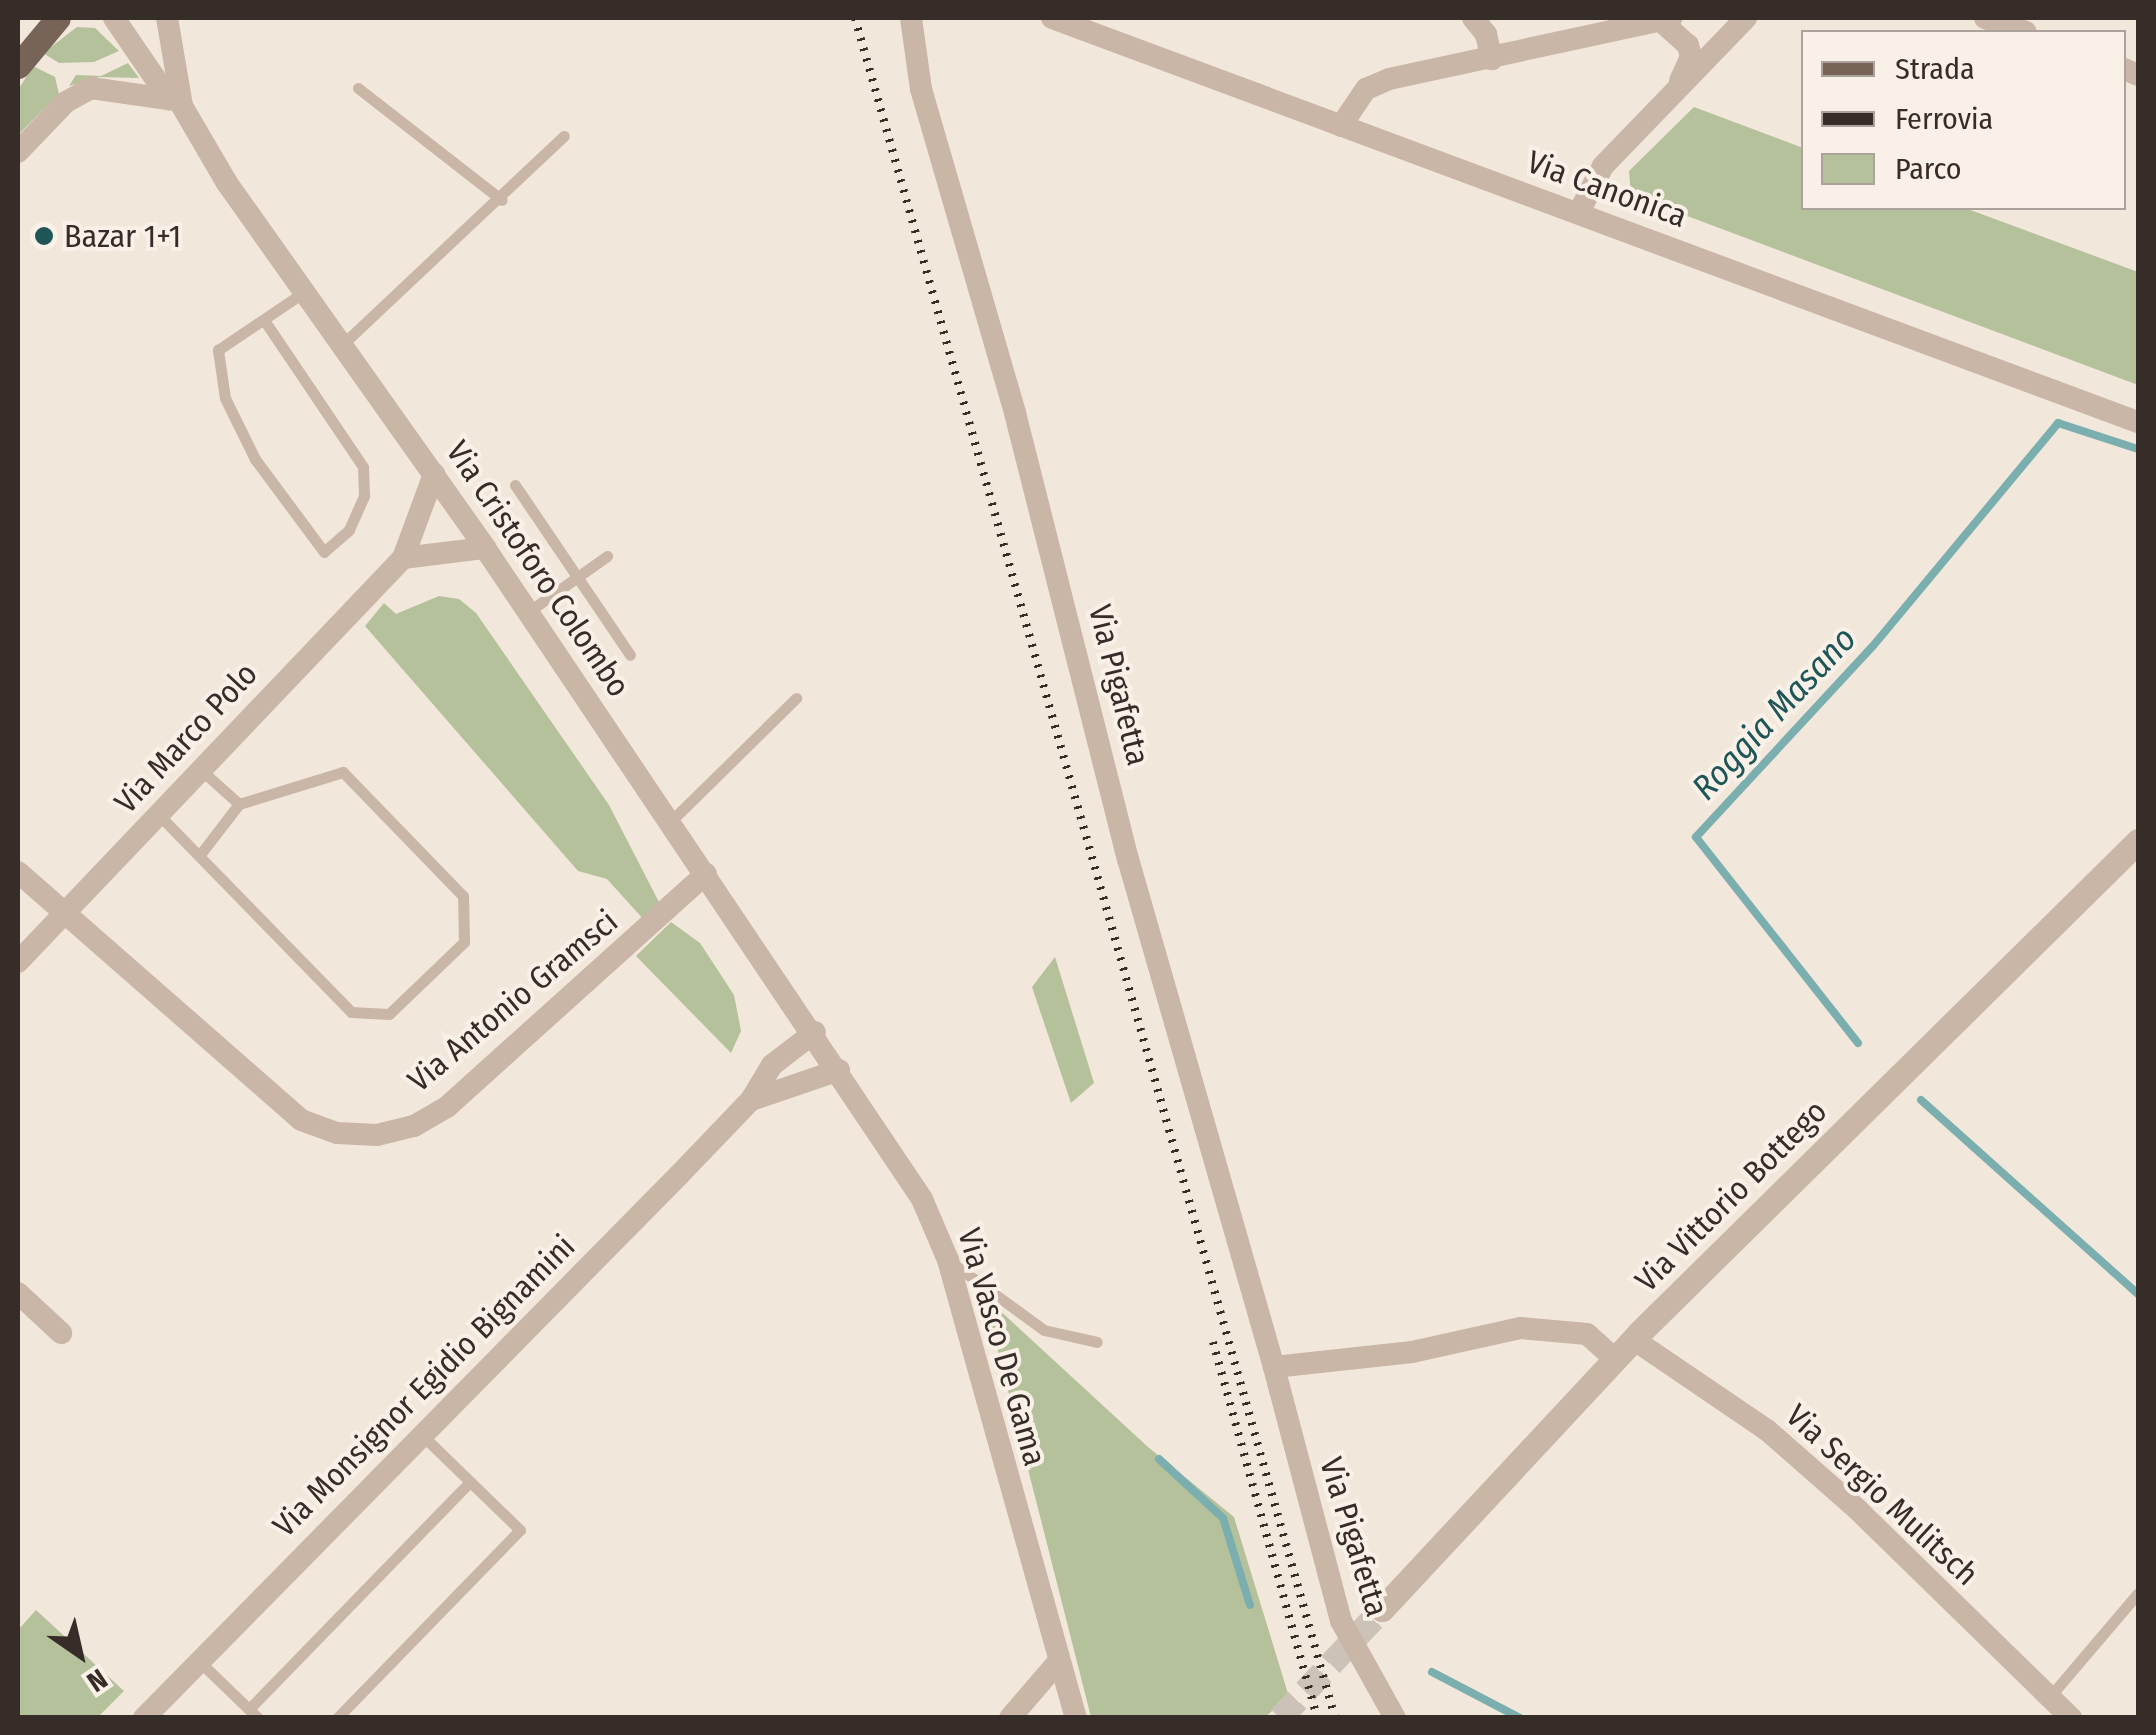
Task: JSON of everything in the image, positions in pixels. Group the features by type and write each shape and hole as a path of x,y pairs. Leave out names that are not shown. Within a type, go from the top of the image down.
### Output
{"main road":[{"path":"18,66 58,18"}],"street":[{"name":"Via Cristoforo Colombo","path":"114,18 227,183 344,342 839,1070"},
{"name":"Via Cristoforo Colombo","path":"167,18 174,102"},
{"name":"Via Pigafetta","path":"910,18 921,89 1015,414 1128,859 1274,1367 1341,1620 1395,1718"},
{"name":"Via Canonica","path":"1052,18 2138,422"},
{"path":"1473,18 1492,59"},
{"path":"1579,212 1594,176 1746,18"},
{"path":"1986,18 2020,30"},
{"path":"1341,126 1354,102 1377,84 1666,19 1677,30 1691,57 1674,92"},
{"path":"18,152 66,102 91,88 174,102"},
{"name":"Via Marco Polo","path":"18,962 403,558 434,474"},
{"path":"403,558 485,548"},
{"name":"Via Vittorio Bottego","path":"1382,1609 1633,1339 2138,841"},
{"name":"Via Antonio Gramsci","path":"18,872 301,1120 338,1133 377,1135 414,1126 448,1106 706,874"},
{"name":"Via Monsignor Egidio Bignamini","path":"144,1718 751,1100 772,1065 815,1032"},
{"name":"Via Monsignor Egidio Bignamini","path":"751,1100 839,1070"},
{"name":"Via Vasco De Gama","path":"839,1070 922,1199 948,1260 1076,1718"},
{"path":"18,1293 62,1333"},
{"path":"1274,1367 1412,1352 1520,1328 1588,1334 1614,1359"},
{"name":"Via Sergio Mulitsch","path":"1633,1339 1700,1379 1858,1510 2047,1700 2071,1718"},
{"path":"1010,1718 1058,1662"}],"lane":[{"path":"358,88 502,200"},
{"path":"344,342 502,200 564,136"},
{"path":"264,320 363,467 364,496 349,530 324,552 255,459 225,398 218,350 307,290"},
{"path":"515,486 630,656"},
{"path":"528,612 608,556"},
{"path":"670,822 796,698"},
{"path":"200,769 239,804"},
{"path":"159,815 202,852 351,1012 389,1014 464,942 462,896 343,772 239,804 202,852"},
{"path":"948,1260 1044,1330 1097,1342"},
{"path":"337,1718 520,1530 420,1433"},
{"path":"200,1662 253,1713 470,1482"},
{"path":"2047,1700 2138,1593"}],"green space":[{"path":"77,27 95,28 119,51 94,62 59,63 43,53"},
{"path":"128,63 139,78 99,77 69,86 76,75 101,76"},
{"path":"33,66 55,77 59,94 18,135 18,90"},
{"path":"1694,107 1801,147 1801,210 1970,210 2138,272 2138,385 1631,195 1629,171"},
{"path":"439,596 459,599 476,613 609,805 661,906 645,921 607,879 578,871 365,626 384,603 396,614"},
{"path":"671,922 700,943 734,995 741,1031 731,1053 636,956"},
{"path":"1055,957 1094,1083 1071,1103 1032,987"},
{"path":"984,1296 1148,1447 1234,1517 1289,1697 1265,1717 1091,1717"},
{"path":"36,1610 124,1691 98,1717 18,1717 18,1630"}],"waterway":[{"name":"Roggia Masano","path":"1858,1043 1696,837 1873,646 2058,423 2138,449"},
{"name":"Roggia Masano","path":"1921,1100 2138,1294"},
{"name":"Roggia Masano","path":"1159,1459 1223,1518 1250,1605"},
{"name":"Roggia Masano","path":"1432,1672 1520,1718"}],"tunnel":[{"path":"1280,1718 1382,1609"}],"railway":[{"path":"855,18 1335,1718"},
{"path":"1213,1342 1317,1718"}],"place":[{"name":"Bazar 1+1","path":"44,236"}]}
